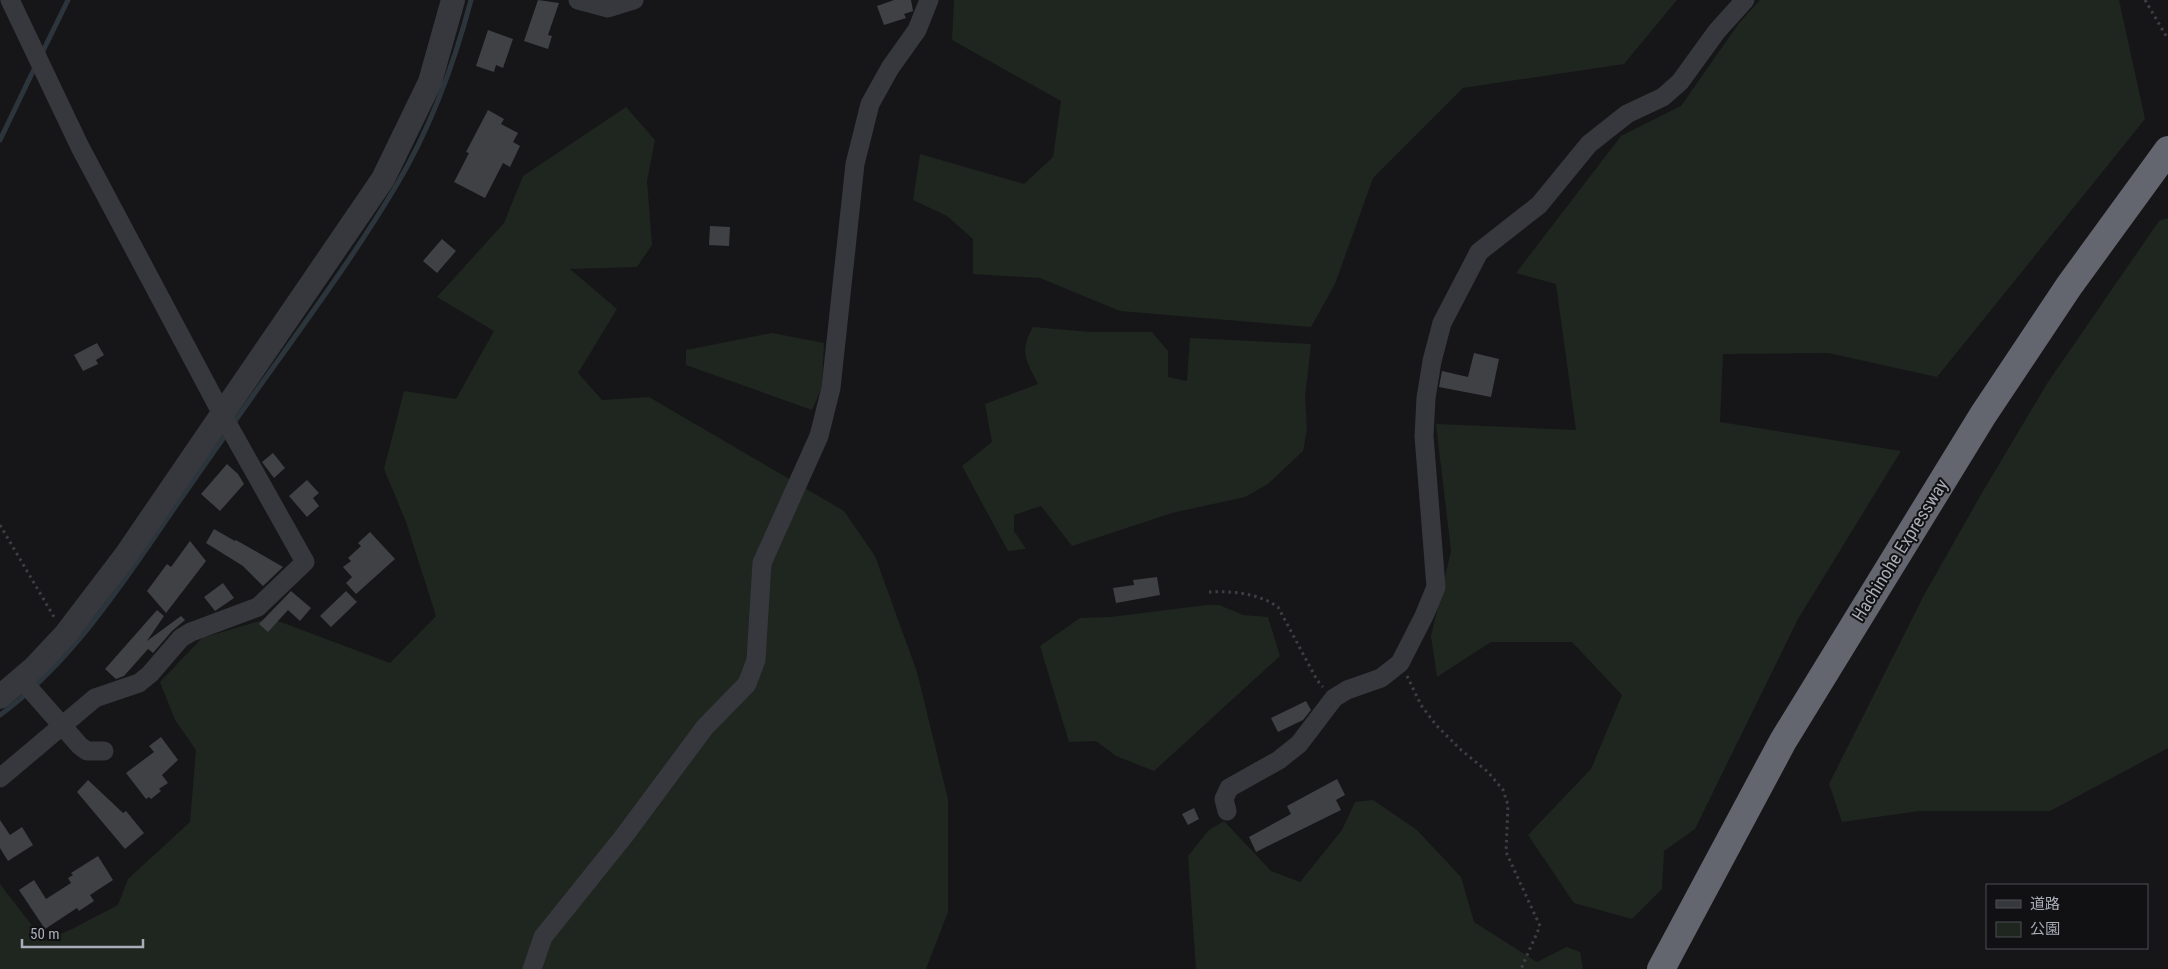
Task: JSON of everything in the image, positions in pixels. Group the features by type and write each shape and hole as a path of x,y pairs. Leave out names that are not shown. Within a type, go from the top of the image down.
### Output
{"highway":[{"name":"Hachinohe Expressway","path":"1661,969 1783,741 1983,415 2069,286 2168,150"}],"street":[{"path":"0,778 102,694 139,683 150,674 181,638 191,632 258,607 305,562 222,414 80,147 10,0"},
{"path":"0,697 65,635 126,555 382,179 430,82 454,0"},
{"path":"578,0 608,8 634,0"},
{"path":"532,969 542,936 624,836 705,727 748,684 756,660 762,563 818,436 831,388 855,164 870,104 890,68 917,30 929,0"},
{"path":"1227,811 1224,799 1229,788 1279,760 1299,744 1334,698 1347,690 1381,678 1400,663 1436,587 1424,436 1426,398 1432,361 1442,323 1479,252 1539,205 1589,144 1627,114 1663,97 1680,82 1716,31 1745,0"},
{"path":"21,679 87,751 104,751"}],"path":[{"path":"2145,0 2168,40"},
{"path":"0,525 65,635"},
{"path":"1209,592 1227,591 1250,595 1270,601 1278,607 1317,680 1334,698"},
{"path":"1400,663 1421,705 1436,725 1460,749 1488,772 1503,790 1508,805 1506,852 1540,926 1521,969"}],"green space":[{"path":"954,0 1677,0 1624,64 1463,88 1373,178 1335,284 1311,327 1120,311 1040,278 973,274 973,239 947,216 913,200 920,154 1024,184 1053,157 1061,101 952,40"},
{"path":"1760,0 2119,0 2145,119 1937,377 1828,353 1723,354 1720,422 1901,451 1798,619 1695,829 1664,851 1662,889 1632,919 1574,903 1528,835 1591,769 1622,695 1572,642 1491,642 1437,677 1431,636 1451,551 1436,424 1576,430 1556,284 1516,273 1621,136 1681,106 1739,23"},
{"path":"626,107 655,140 647,181 652,245 637,267 570,269 617,309 578,373 602,400 649,397 844,511 875,556 917,672 948,799 948,912 926,969 0,969 0,884 44,941 118,905 128,879 190,822 196,750 175,720 160,682 202,638 270,618 390,663 436,616 406,522 384,469 404,391 456,399 494,331 437,297 504,223 523,176"},
{"path":"2168,218 2168,748 2050,811 1919,811 1842,822 1829,784 1923,597 2048,382 2159,221"},
{"path":"1033,327 1090,332 1152,332 1168,351 1168,377 1187,381 1190,338 1311,344 1305,397 1307,430 1303,451 1268,484 1245,497 1172,513 1072,546 1041,506 1014,515 1014,531 1026,549 1008,551 962,466 992,442 985,404 1038,384 1027,362 1025,350"},
{"path":"772,333 824,343 822,387 812,410 686,365 686,350"},
{"path":"1219,605 1243,615 1268,617 1280,656 1154,771 1116,756 1096,741 1069,742 1040,646 1080,618 1110,617"},
{"path":"1373,800 1417,830 1461,877 1474,922 1537,962 1567,947 1580,952 1583,969 1196,969 1188,856 1209,830 1224,821 1271,871 1300,882 1342,830 1355,802"}],"building":[{"path":"538,0 559,3 548,35 552,36 548,49 524,41"},
{"path":"894,0 911,0 913,11 904,14 906,18 884,25 877,6"},
{"path":"488,30 513,39 503,68 496,65 494,72 476,66"},
{"path":"488,110 504,119 501,124 518,133 513,142 520,146 510,167 503,163 485,198 454,182 469,153 466,152"},
{"path":"710,226 730,227 729,246 709,245"},
{"path":"442,239 456,251 437,273 423,261"},
{"path":"97,343 104,355 96,360 98,364 83,371 74,355"},
{"path":"1474,353 1499,359 1491,397 1439,387 1442,371 1468,377"},
{"path":"273,453 285,468 274,478 262,462"},
{"path":"227,464 238,474 244,484 220,511 201,494"},
{"path":"307,480 319,493 313,498 319,506 307,517 289,496"},
{"path":"214,529 283,567 263,586 243,566 206,543"},
{"path":"370,532 395,559 356,594 346,583 352,577 343,567 351,561 348,558 361,546 358,543"},
{"path":"190,541 206,561 166,613 147,591 167,564 171,567"},
{"path":"1157,577 1160,595 1116,603 1113,588 1134,585 1133,580"},
{"path":"223,583 234,598 215,611 204,597"},
{"path":"291,591 311,608 300,621 288,610 268,632 259,624"},
{"path":"346,591 357,602 331,627 320,616"},
{"path":"157,610 164,616 147,641 181,616 185,620 172,631 153,653 148,649 124,676 116,679 105,669"},
{"path":"1306,701 1311,710 1303,720 1278,732 1271,718"},
{"path":"161,737 178,760 162,775 168,783 159,789 161,791 151,799 149,797 146,799 126,773 154,752 149,746"},
{"path":"1337,779 1345,795 1336,800 1341,810 1256,852 1249,837 1291,814 1287,806"},
{"path":"88,780 123,813 126,811 144,833 125,849 77,792"},
{"path":"1194,808 1199,819 1188,825 1182,814"},
{"path":"0,820 10,835 22,827 33,845 8,861 0,848"},
{"path":"98,856 113,880 90,895 94,901 79,911 77,908 45,929 19,890 34,880 46,899 71,883 68,878 73,875 71,873"}],"waterway":[{"path":"42,53 68,0"},
{"path":"233,424 358,247 396,186 420,142 440,96 471,0"},
{"path":"0,140 36,65"},
{"path":"0,715 43,679 98,616 227,433"}]}
